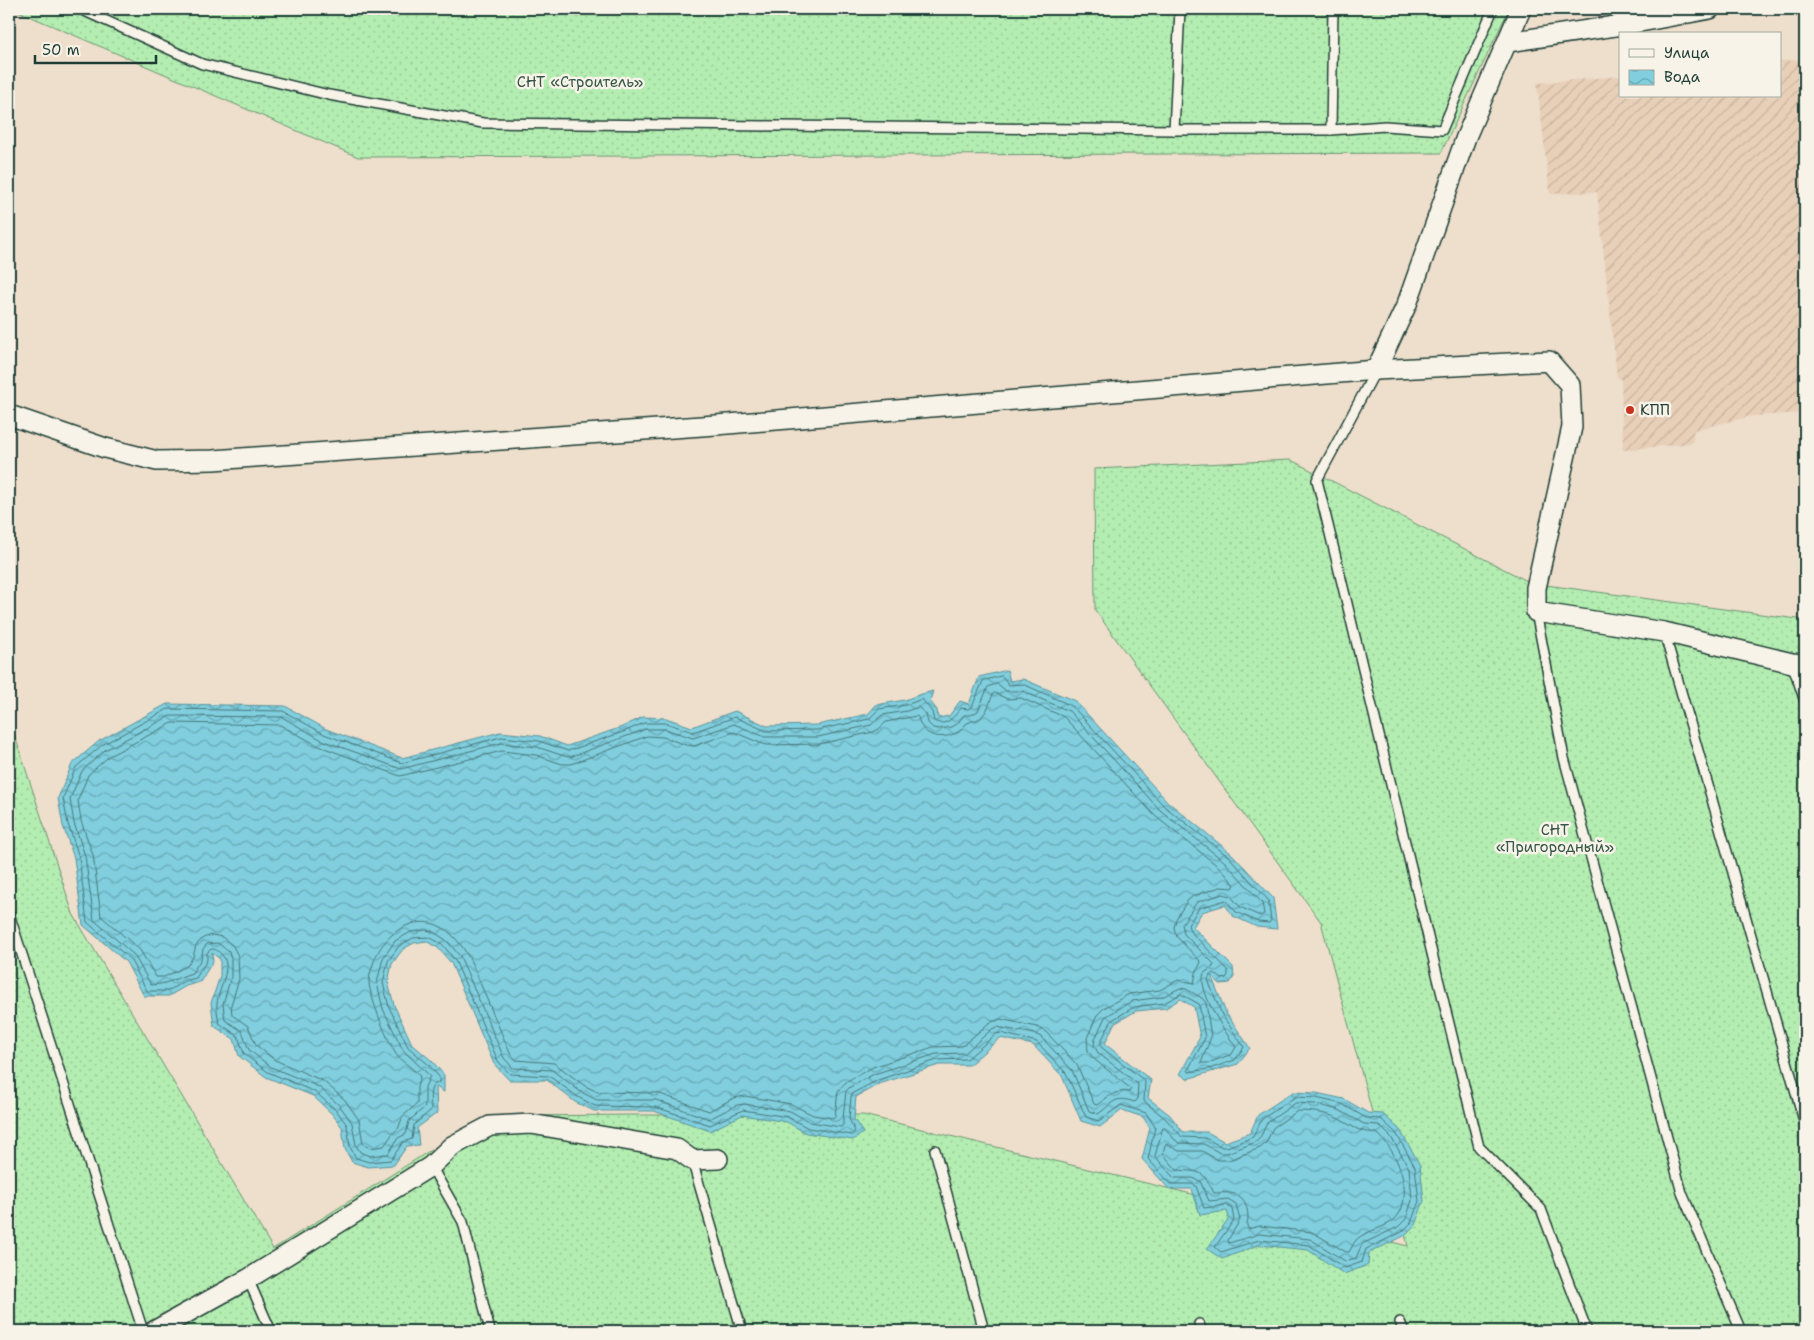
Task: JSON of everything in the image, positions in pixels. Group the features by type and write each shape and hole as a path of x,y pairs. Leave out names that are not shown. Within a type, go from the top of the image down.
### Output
{"street":[{"path":"1376,370 1407,304 1466,137 1522,9"},
{"path":"1508,42 1634,23 1710,9"},
{"path":"9,415 104,448 157,461 213,460 716,425 1376,370 1549,361 1570,385 1572,428 1536,588 1536,612 1664,632 1799,663"},
{"path":"154,1331 248,1279 431,1166 452,1146 490,1126 531,1124 598,1137 677,1149 692,1160 718,1158"}],"lane":[{"path":"80,9 202,64 329,95 483,123 1174,130 1331,130 1385,126 1442,130 1493,9"},
{"path":"1174,130 1180,9"},
{"path":"1331,130 1333,9"},
{"path":"1376,370 1317,480 1479,1147 1541,1209 1587,1331"},
{"path":"1536,612 1564,758 1682,1193 1741,1331"},
{"path":"1664,632 1805,1124"},
{"path":"1799,663 1805,701"},
{"path":"9,914 143,1331"},
{"path":"935,1150 984,1331"},
{"path":"692,1160 742,1331"},
{"path":"431,1166 463,1222 490,1331"},
{"path":"248,1279 271,1331"}],"shaded area":[{"path":"1805,59 1805,413 1752,416 1694,430 1692,443 1623,450 1621,379 1617,377 1597,192 1550,194 1537,83 1619,76 1619,98 1782,98 1782,61"}],"green space":[{"name":"СНТ «Строитель»","path":"13,9 1509,9 1441,153 358,157"},
{"name":"СНТ «Пригородный»","path":"1291,460 1531,583 1805,620 1805,1331 9,1331 9,718 73,914 273,1249 450,1138 501,1116 641,1115 863,1115 1408,1246 1321,922 1095,610 1094,469"}],"water":[{"path":"1007,670 1010,681 1023,679 1075,701 1168,802 1232,854 1273,898 1277,929 1257,927 1233,916 1225,905 1202,912 1193,927 1233,967 1234,977 1230,983 1220,984 1211,975 1226,1013 1250,1048 1238,1064 1187,1079 1180,1074 1200,1037 1194,1007 1180,999 1166,1008 1136,1011 1114,1024 1105,1044 1151,1080 1148,1098 1170,1115 1183,1132 1207,1132 1225,1142 1250,1133 1258,1115 1293,1092 1316,1093 1344,1099 1368,1113 1383,1114 1400,1130 1420,1165 1424,1201 1415,1225 1404,1236 1369,1253 1368,1265 1344,1274 1308,1250 1259,1245 1222,1259 1207,1249 1229,1218 1227,1211 1200,1215 1192,1189 1169,1189 1142,1159 1150,1128 1143,1117 1122,1110 1100,1127 1081,1121 1062,1076 1033,1045 1000,1038 969,1065 939,1065 879,1084 856,1097 854,1119 863,1133 853,1140 806,1133 787,1122 742,1115 710,1131 654,1111 594,1111 575,1102 547,1080 509,1080 494,1064 451,963 438,948 426,941 414,943 403,949 392,964 388,982 394,1005 412,1044 432,1061 444,1075 444,1092 436,1087 437,1113 417,1128 419,1145 407,1146 394,1165 368,1167 352,1162 345,1149 342,1127 332,1114 313,1096 266,1077 239,1056 234,1039 214,1026 211,1003 220,976 220,959 212,953 213,961 200,982 186,986 169,996 144,996 126,962 83,925 74,858 63,826 58,798 72,764 99,741 167,704 285,706 326,729 402,758 500,732 540,736 567,746 622,727 643,717 666,718 692,727 735,711 767,726 817,725 868,714 876,705 905,700 933,691 930,701 937,710 938,718 949,716 960,701 969,704 979,677"}],"place":[{"name":"КПП","path":"1630,410"}]}
